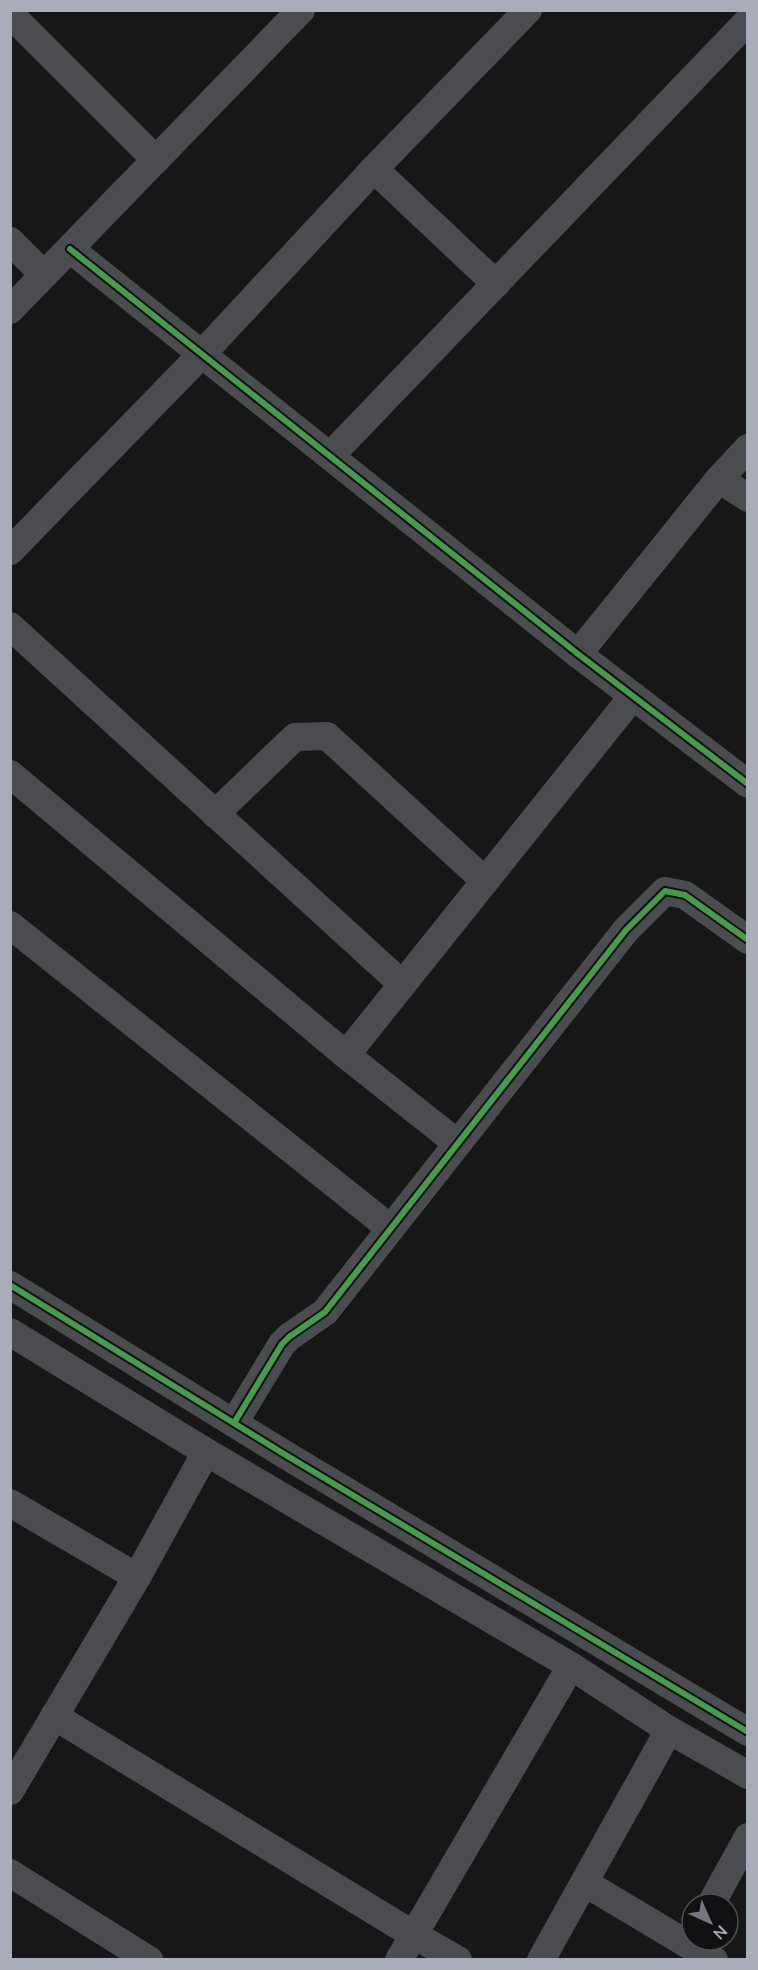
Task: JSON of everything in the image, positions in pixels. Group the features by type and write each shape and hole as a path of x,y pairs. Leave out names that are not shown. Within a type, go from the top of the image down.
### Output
{"street":[{"path":"10,310 301,10"},
{"path":"10,551 202,354 374,169 528,10"},
{"path":"10,14 156,160"},
{"path":"330,456 747,21"},
{"path":"374,169 496,284"},
{"path":"10,241 44,275"},
{"path":"70,249 578,654 747,784"},
{"path":"578,654 719,479 747,448"},
{"path":"719,479 747,498"},
{"path":"10,626 402,984"},
{"path":"346,1055 633,696"},
{"path":"216,814 295,737 327,736 485,881"},
{"path":"10,774 346,1055 457,1143"},
{"path":"234,1423 282,1344 325,1311 626,930 665,891 685,895 747,940"},
{"path":"10,925 390,1228"},
{"path":"10,1285 327,1480 747,1732"},
{"path":"10,1332 206,1452 571,1666 669,1730 747,1775"},
{"path":"11,1788 137,1577 206,1452"},
{"path":"307,1512 327,1480"},
{"path":"10,1503 137,1577"},
{"path":"399,1959 571,1666"},
{"path":"54,1716 414,1935 458,1959"},
{"path":"541,1959 669,1730"},
{"path":"717,1892 747,1837"},
{"path":"10,1873 148,1959"},
{"path":"585,1883 680,1944"},
{"path":"697,1952 714,1959"}],"cycle path":[{"path":"70,249 578,654 748,784"},
{"path":"234,1423 282,1344 325,1312 626,930 665,891 685,895 748,940"},
{"path":"10,1285 284,1454 748,1732"}]}
